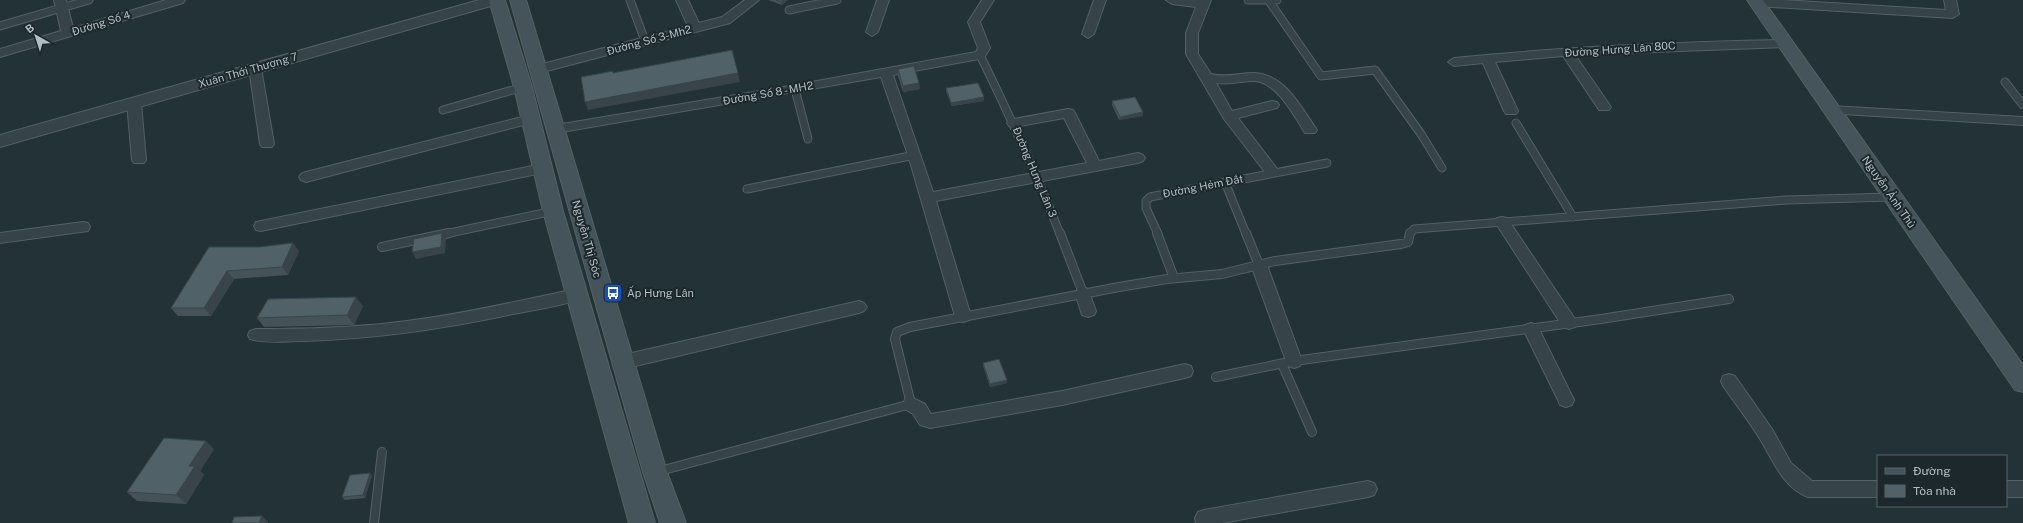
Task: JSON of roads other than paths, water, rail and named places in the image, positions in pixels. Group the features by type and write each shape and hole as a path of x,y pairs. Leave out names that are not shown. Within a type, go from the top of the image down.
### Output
{"main road":[{"path":"496,0 523,87 542,170 576,295 642,523"},
{"name":"Nguyễn Thị Sóc","path":"518,0 655,472 671,522"},
{"name":"Nguyễn Ảnh Thủ","path":"1756,1 2023,383"}],"street":[{"name":"Đường Số 4","path":"0,53 179,0"},
{"name":"Xuân Thới Thượng 7","path":"0,141 496,0"},
{"path":"682,0 695,28"},
{"name":"Đường Số 3-Mh2","path":"539,69 726,20 753,0"},
{"path":"872,32 883,0"},
{"path":"980,55 984,48 974,22 988,0"},
{"path":"1088,34 1100,0"},
{"path":"1172,0 1204,2 1192,33 1192,54 1229,116 1273,173"},
{"path":"1756,1 1953,14 1950,0"},
{"path":"61,4 68,33"},
{"name":"Đường Hưng Lân 80C","path":"1454,62 1566,52 1687,45 1786,44"},
{"path":"1566,52 1604,107"},
{"name":"Đường Số 8 - MH2","path":"556,129 795,89 980,55"},
{"path":"1486,58 1514,117"},
{"path":"255,68 268,144"},
{"path":"886,72 915,156 963,316"},
{"path":"1205,77 1221,81 1253,77 1266,79 1282,92 1292,103 1310,130"},
{"path":"134,103 139,160"},
{"path":"1229,116 1272,105"},
{"path":"1831,110 2023,121"},
{"path":"1014,123 1068,113 1095,166"},
{"path":"306,177 530,119"},
{"path":"928,198 1138,158"},
{"path":"261,226 542,170"},
{"path":"1502,222 1569,324"},
{"path":"0,238 83,227"},
{"path":"1259,265 1288,363"},
{"path":"1083,293 1088,311"},
{"path":"256,335 344,333 390,329 444,322 576,295"},
{"path":"623,362 859,308"},
{"path":"1531,329 1566,400"},
{"path":"911,404 919,409 926,420 930,421 1062,398 1185,371"},
{"path":"1729,381 1766,434 1785,468 1808,489 1877,489"},
{"path":"629,479 655,472"},
{"path":"1205,523 1204,518 1368,489"},
{"path":"2007,489 2023,489"}],"lane":[{"path":"0,26 61,4 89,0"},
{"path":"630,0 645,41"},
{"path":"789,10 837,0"},
{"path":"1248,0 1277,0"},
{"path":"1269,1 1321,76 1375,70 1421,134 1442,168"},
{"name":"Đường Hưng Lân 3","path":"980,55 1014,123 1038,177 1083,293"},
{"path":"2004,82 2023,105"},
{"path":"443,110 523,87"},
{"path":"795,89 808,139"},
{"path":"1514,117 1573,217"},
{"path":"747,189 915,156"},
{"name":"Đường Hẻm Đắt","path":"1174,278 1160,239 1146,208 1146,201 1154,195 1327,163"},
{"path":"1225,182 1259,265"},
{"path":"655,472 911,404 895,339 897,332 905,328 1083,293 1174,278 1222,274 1296,258 1401,244 1408,242 1410,232 1414,229 1786,200 1892,197"},
{"path":"382,247 553,210"},
{"path":"1216,377 1288,363 1569,324 1729,299"},
{"path":"1288,363 1312,432"},
{"path":"374,523 382,452"}],"place":[{"name":"Ấp Hưng Lân","path":"613,293"}]}
